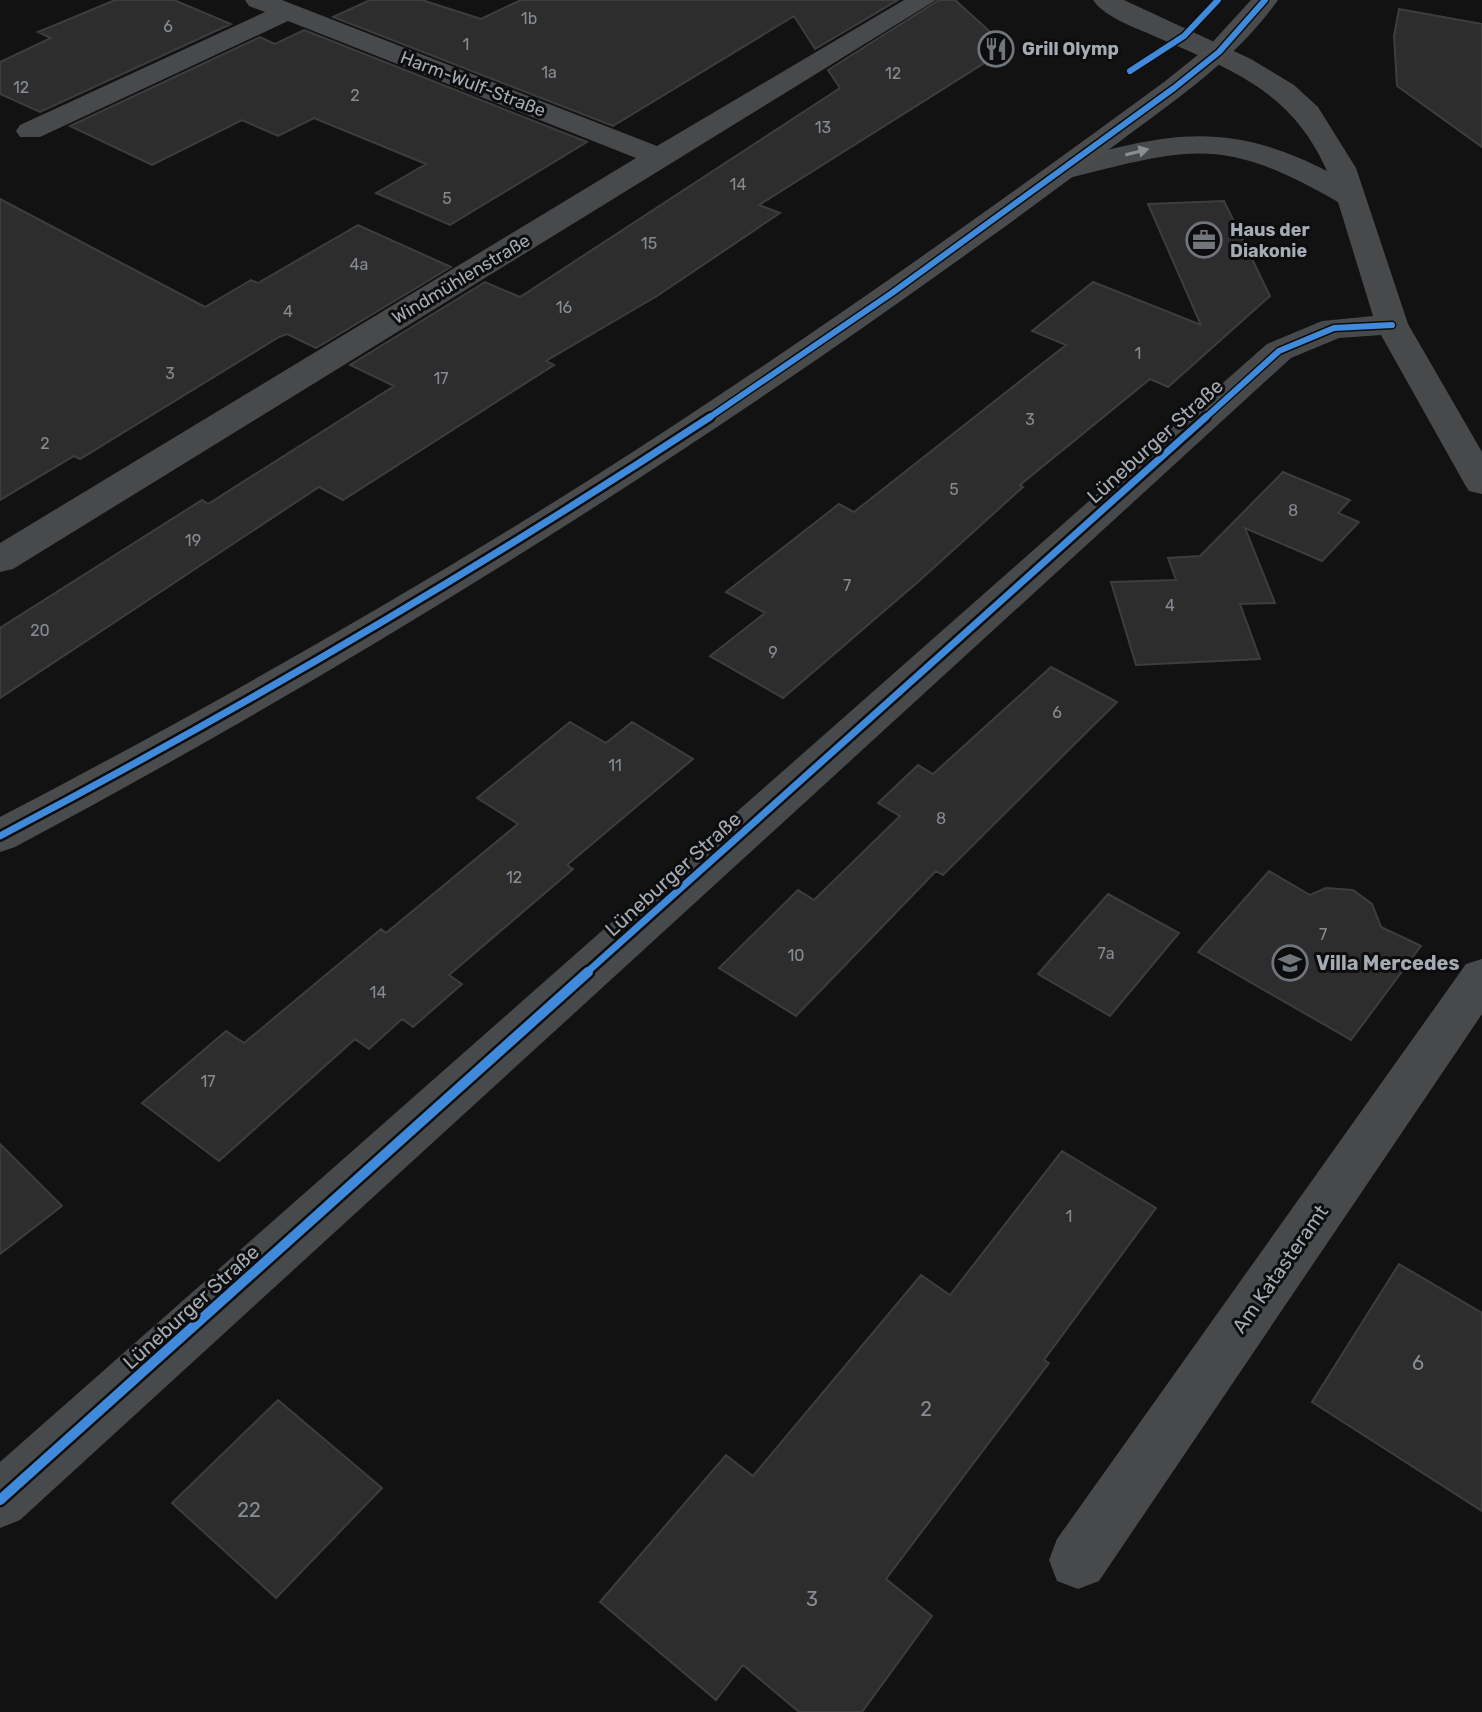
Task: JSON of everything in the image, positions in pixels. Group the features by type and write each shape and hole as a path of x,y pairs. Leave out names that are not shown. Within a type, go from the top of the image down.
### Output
{"main road":[{"path":"0,836 133,768 385,625 728,408 1061,171 1219,52 1265,0"}],"street":[{"name":"Harm-Wulf-Straße","path":"258,0 659,157"},
{"name":"Windmühlenstraße","path":"0,560 659,157 923,0"},
{"path":"1106,0 1155,27 1219,52 1286,92 1321,131 1351,197 1392,325 1482,483"},
{"path":"30,131 286,12"},
{"path":"1061,171 1185,143 1223,145 1257,151 1308,172 1351,197"},
{"name":"Lüneburger Straße","path":"0,1500 1279,351 1334,328 1392,325"},
{"name":"Am Katasteramt","path":"1078,1560 1482,977"}],"building":[{"path":"115,0 174,0 231,24 40,112 0,94 0,62 51,38 38,32"},
{"path":"370,0 422,0 481,19 521,0 898,0 815,49 794,16 613,126 333,17"},
{"path":"939,0 955,0 1008,48 759,205 780,213 657,296 546,361 554,365 343,500 319,487 0,698 0,628 202,500 208,504 394,386 350,365 485,282 520,297 840,88 828,70"},
{"path":"1399,9 1482,24 1482,147 1397,86 1394,36"},
{"path":"304,30 587,142 450,225 376,193 426,164 314,118 278,136 242,120 152,165 70,126 260,37 275,44"},
{"path":"0,199 205,307 251,280 258,283 358,225 451,267 316,348 287,334 279,337 80,459 74,456 0,500"},
{"path":"1224,201 1270,296 1168,387 1150,379 1020,485 1023,487 919,581 783,698 710,656 765,613 726,592 839,504 854,512 1066,345 1032,331 1093,282 1201,325 1148,204"},
{"path":"1283,472 1350,500 1338,513 1359,522 1322,561 1245,528 1275,603 1240,604 1260,659 1136,665 1111,582 1176,580 1168,558 1200,556"},
{"path":"1051,667 1117,702 943,875 936,871 796,1016 719,968 798,890 814,900 900,816 878,803 918,765 933,774"},
{"path":"570,722 606,743 632,722 693,759 567,865 573,869 449,975 462,984 413,1027 402,1019 369,1049 355,1039 219,1161 142,1103 226,1031 244,1043 381,929 386,933 518,824 477,798"},
{"path":"1269,871 1310,895 1326,888 1353,890 1372,904 1381,927 1421,946 1351,1040 1198,952"},
{"path":"1108,894 1179,933 1110,1016 1038,974"},
{"path":"0,1144 62,1206 0,1254"},
{"path":"1062,1151 1156,1208 1044,1360 1049,1363 886,1579 932,1616 862,1712 799,1712 743,1665 716,1700 600,1602 726,1455 753,1476 921,1275 950,1295"},
{"path":"1399,1264 1482,1313 1482,1511 1312,1402"},
{"path":"278,1400 382,1488 276,1598 172,1503"}],"cycle path":[{"path":"1130,71 1184,36 1218,0"},
{"path":"0,836 306,669 603,488 748,392 1034,192 1219,52 1265,0"},
{"path":"0,1500 1279,351 1334,328 1392,325"}],"place":[{"name":"Grill Olymp","path":"996,49"},
{"name":"Haus der Diakonie","path":"1204,240"},
{"name":"Villa Mercedes","path":"1290,963"}]}
